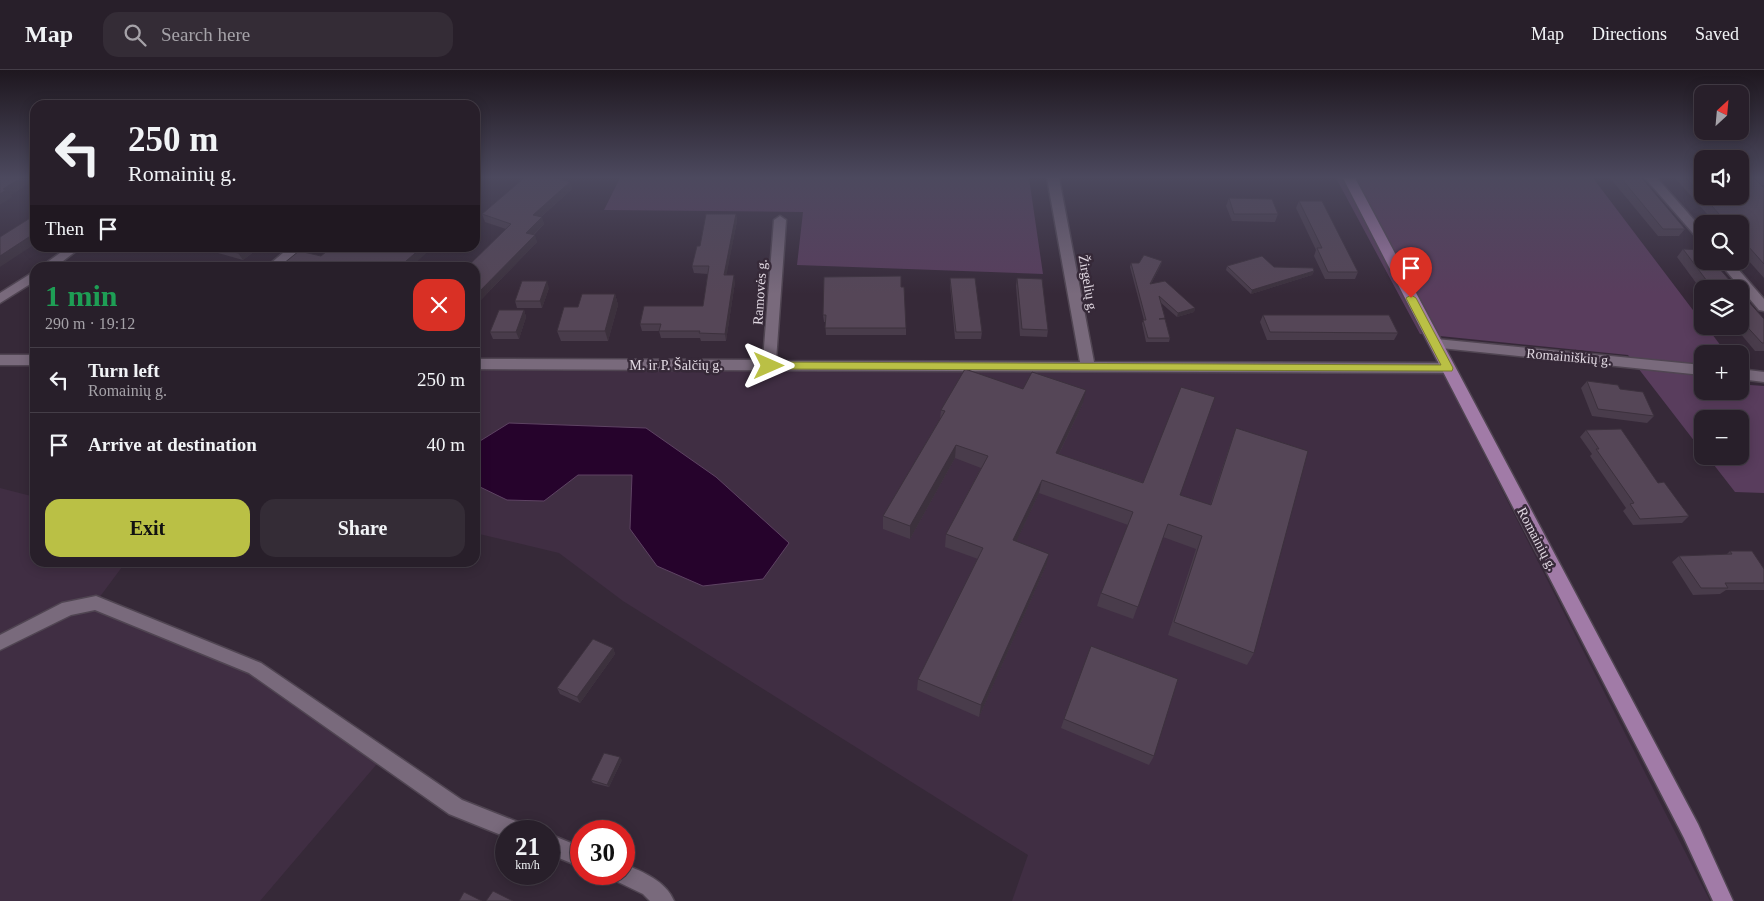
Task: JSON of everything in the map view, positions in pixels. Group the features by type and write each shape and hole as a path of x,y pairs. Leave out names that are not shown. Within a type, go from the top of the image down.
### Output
{"main road":[{"name":"Romainių g.","path":"1369,217 1691,831 1723,901"}],"street":[{"name":"Žirgelių g.","path":"1060,217 1088,366"},
{"path":"1685,217 1694,227"},
{"name":"Ramovės g.","path":"769,366 780,220"},
{"path":"54,262 68,252"},
{"path":"278,262 291,252"},
{"path":"1732,270 1764,307"},
{"path":"0,299 30,278"},
{"name":"Romainiškių g.","path":"1436,344 1694,369"},
{"path":"0,360 30,360"},
{"name":"M. ir P. Šalčių g.","path":"480,364 1448,368"},
{"path":"1749,375 1764,377"},
{"path":"0,643 68,608 96,603 255,668 456,807 495,823"},
{"path":"635,880 650,887 664,901"}],"shaded area":[{"path":"802,217 1035,217 1043,274 797,265"},
{"path":"1357,217 1622,217 1694,311 1694,335 1713,335 1720,345 1694,345 1694,400 1749,400 1749,384 1764,386 1764,493 1735,492 1714,465 1749,465 1749,410 1694,410 1694,441 1628,355 1420,334"},
{"path":"480,370 1443,374 1710,901 1012,901 1028,855 623,601 559,553 480,534"},
{"path":"509,423 646,428 716,477 789,543 763,579 703,586 657,566 630,529 632,475 578,475 544,501 507,500 480,487 480,441"},
{"path":"0,488 30,496 30,567 122,567 96,602 255,668 382,758 260,901 0,901"}],"building":[{"path":"490,217 542,217 526,233 535,235 480,291 480,262 472,262 511,224"},
{"path":"705,217 735,217 724,275 734,275 725,334 699,333 700,331 659,331 661,324 640,324 644,306 703,306 709,266 692,266 697,246 700,246"},
{"path":"1307,217 1330,217 1358,272 1328,272 1317,248 1322,248"},
{"path":"1653,217 1675,217 1685,229 1663,229"},
{"path":"1749,217 1764,217 1764,264 1749,247"},
{"path":"30,218 30,236 0,256 0,237"},
{"path":"1683,249 1694,250 1694,264"},
{"path":"298,252 321,256 326,252 416,252 405,262 285,262"},
{"path":"1144,255 1162,261 1150,284 1165,281 1195,308 1178,313 1159,296 1165,318 1159,319 1165,319 1170,338 1148,338 1143,320 1146,320 1131,263 1139,263"},
{"path":"1262,256 1274,267 1313,268 1314,271 1252,290 1227,266"},
{"path":"1699,270 1721,270 1729,280 1706,280"},
{"path":"901,276 901,287 904,287 906,328 825,328 826,315 823,315 824,277"},
{"path":"950,278 975,278 982,332 956,332"},
{"path":"1017,278 1042,279 1048,330 1022,329"},
{"path":"522,281 547,281 540,301 515,301"},
{"path":"582,294 615,294 605,331 557,331 564,307 578,307"},
{"path":"1749,302 1764,319 1764,343 1749,329"},
{"path":"499,310 524,310 516,332 490,332"},
{"path":"1263,315 1389,315 1398,333 1270,332"},
{"path":"965,369 1023,389 1032,372 1086,390 1056,453 1143,483 1181,387 1215,397 1180,495 1211,505 1236,428 1308,451 1254,653 1174,622 1202,536 1168,524 1138,607 1101,593 1133,512 1042,480 1013,540 1049,554 981,705 918,679 983,548 946,534 988,456 956,445 910,526 883,516 945,411 941,410"},
{"path":"1587,381 1618,385 1620,389 1643,392 1654,416 1598,409"},
{"path":"1621,429 1658,483 1664,482 1689,516 1640,519 1630,504 1634,503 1596,449 1599,449 1586,430"},
{"path":"1730,551 1752,551 1764,569 1764,583 1725,583 1728,588 1701,588 1679,556 1732,554"},
{"path":"593,639 613,648 577,697 557,688"},
{"path":"1091,646 1178,679 1154,756 1064,719"},
{"path":"604,753 620,757 607,785 591,780"},
{"path":"493,891 513,901 486,901"},
{"path":"464,892 482,901 459,901"}],"route":[{"path":"769,366 1448,368 1411,298"}]}
